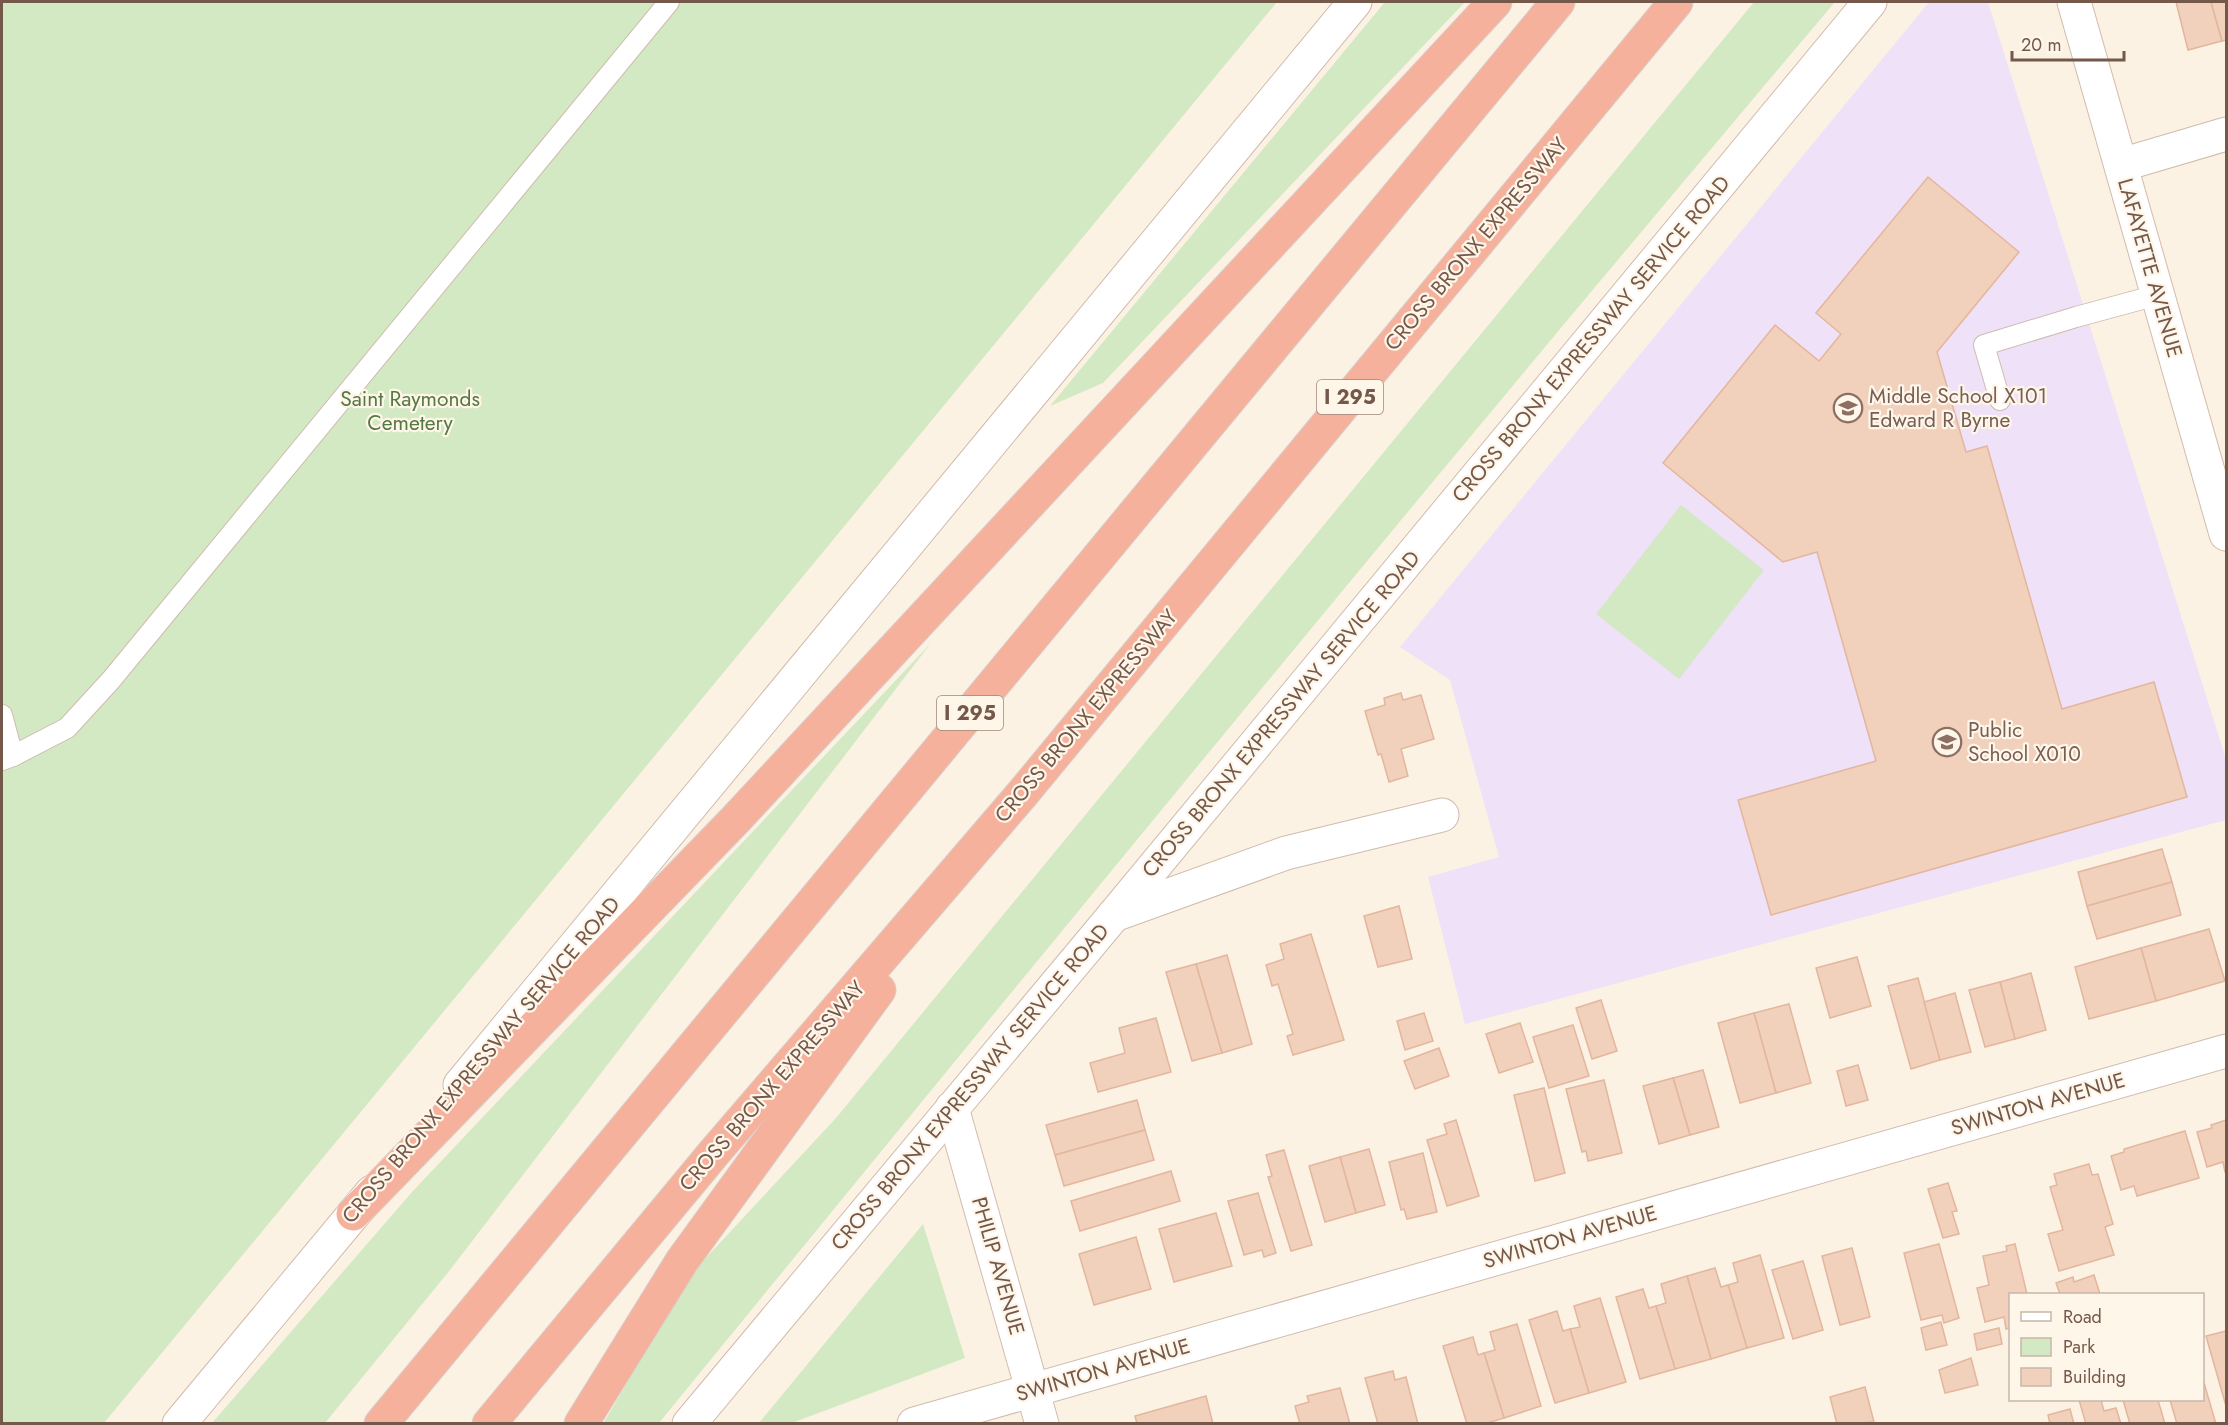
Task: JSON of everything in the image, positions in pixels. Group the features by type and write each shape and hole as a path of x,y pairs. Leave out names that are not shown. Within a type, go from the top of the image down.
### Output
{"highway":[{"path":"353,1214 736,819 1495,2"},
{"name":"I 295","path":"381,1424 1558,2"},
{"name":"CROSS BRONX EXPRESSWAY","path":"489,1424 713,1154 1023,793 1676,2"},
{"path":"581,1424 682,1261 1023,793"}],"street":[{"name":"CROSS BRONX EXPRESSWAY SERVICE ROAD","path":"179,1424 1355,2"},
{"name":"CROSS BRONX EXPRESSWAY SERVICE ROAD","path":"689,1424 1870,2"},
{"name":"LAFAYETTE AVENUE","path":"2074,2 2226,534"},
{"path":"2121,165 2226,134"},
{"path":"1114,915 1286,853 1442,815"},
{"name":"SWINTON AVENUE","path":"914,1424 2226,1051"},
{"name":"PHILIP AVENUE","path":"952,1108 1042,1424"}],"lane":[{"path":"2,715 7,758 67,728 111,680 669,2"},
{"path":"2000,400 1984,345 2076,316 2157,295"}],"shaded area":[{"path":"1929,2 1988,2 2226,759 2226,820 1465,1024 1428,877 1499,857 1450,680 1400,647"}],"green space":[{"name":"Saint Raymonds Cemetery","path":"2,2 1277,2 104,1423 2,1424"},
{"path":"1385,2 1465,2 1103,383 1050,406"},
{"path":"1754,2 1835,2 1391,532 659,1423 603,1424 689,1276 836,1118"},
{"path":"1681,505 1764,570 1679,679 1596,614"},
{"path":"931,643 450,1270 325,1423 212,1423 412,1192"},
{"path":"923,1224 965,1358 792,1423 759,1423"}],"building":[{"path":"2176,2 2211,2 2222,41 2188,50"},
{"path":"2211,2 2226,2 2226,40 2222,41"},
{"path":"1928,177 2019,252 1937,352 1966,452 1987,446 2062,709 2154,682 2187,797 1771,915 1738,800 1876,761 1817,552 1783,562 1663,463 1775,325 1819,361 1841,334 1816,313"},
{"path":"1401,693 1403,700 1421,695 1434,739 1401,749 1408,776 1389,782 1365,711 1385,705 1384,698"},
{"path":"2162,849 2172,882 2087,906 2078,872"},
{"path":"2172,882 2181,915 2097,939 2087,906"},
{"path":"1399,906 1412,959 1378,967 1364,916"},
{"path":"2209,929 2225,981 2156,1001 2141,948"},
{"path":"1311,934 1344,1040 1293,1055 1287,1036 1293,1034 1278,984 1272,986 1266,965 1284,959 1280,944"},
{"path":"2141,948 2156,1001 2089,1019 2075,967"},
{"path":"1227,955 1252,1044 1222,1053 1196,964"},
{"path":"1857,957 1871,1006 1830,1018 1816,968"},
{"path":"1196,964 1222,1053 1192,1061 1166,972"},
{"path":"2031,973 2046,1030 2015,1039 2000,982"},
{"path":"1918,978 1940,1060 1911,1069 1888,986"},
{"path":"2000,982 2015,1039 1985,1047 1969,990"},
{"path":"1955,993 1971,1052 1940,1060 1924,1002"},
{"path":"1601,1000 1617,1051 1592,1059 1576,1008"},
{"path":"1789,1004 1811,1083 1776,1093 1754,1013"},
{"path":"1424,1013 1433,1041 1405,1050 1397,1021"},
{"path":"1754,1013 1776,1093 1740,1103 1718,1023"},
{"path":"1156,1018 1171,1072 1098,1092 1090,1063 1125,1053 1119,1028"},
{"path":"1520,1023 1533,1062 1499,1073 1486,1034"},
{"path":"1573,1025 1589,1076 1549,1088 1533,1037"},
{"path":"1439,1048 1449,1076 1415,1089 1404,1061"},
{"path":"1858,1065 1868,1100 1846,1106 1837,1071"},
{"path":"1703,1070 1719,1127 1690,1135 1673,1078"},
{"path":"1673,1078 1690,1135 1659,1144 1643,1086"},
{"path":"1604,1080 1622,1153 1588,1161 1586,1151 1582,1152 1566,1089"},
{"path":"1544,1088 1565,1173 1535,1181 1514,1095"},
{"path":"1137,1100 1145,1130 1055,1155 1046,1125"},
{"path":"1456,1120 1479,1196 1447,1206 1427,1140 1447,1134 1444,1124"},
{"path":"2226,1120 2225,1172 2223,1162 2207,1167 2197,1132 2212,1128 2211,1125"},
{"path":"1145,1130 1154,1160 1064,1186 1055,1155"},
{"path":"2185,1131 2199,1178 2137,1196 2134,1186 2121,1190 2111,1156 2124,1152 2124,1149"},
{"path":"1369,1149 1385,1205 1356,1213 1340,1157"},
{"path":"1284,1150 1312,1245 1291,1251 1268,1177 1272,1176 1266,1155"},
{"path":"1423,1153 1437,1212 1407,1219 1404,1209 1401,1210 1389,1162"},
{"path":"1340,1157 1356,1213 1325,1222 1309,1166"},
{"path":"2089,1164 2092,1175 2098,1174 2113,1224 2105,1227 2114,1255 2059,1271 2048,1234 2063,1230 2050,1187 2057,1185 2054,1174"},
{"path":"1171,1171 1180,1201 1080,1231 1071,1201"},
{"path":"1948,1183 1957,1211 1952,1212 1959,1234 1943,1238 1928,1189"},
{"path":"1258,1193 1276,1253 1264,1257 1262,1250 1244,1255 1228,1201"},
{"path":"1216,1213 1232,1266 1174,1282 1159,1229"},
{"path":"1136,1237 1151,1289 1094,1305 1079,1254"},
{"path":"1939,1244 1959,1318 1944,1323 1942,1315 1921,1320 1904,1253"},
{"path":"2015,1244 2027,1293 2009,1293 2009,1328 2006,1329 2004,1317 1985,1322 1977,1288 1989,1285 1983,1256 2007,1251 2006,1246"},
{"path":"1852,1248 1870,1317 1840,1325 1822,1256"},
{"path":"1760,1255 1784,1338 1747,1348 1728,1285 1738,1282 1733,1263"},
{"path":"1803,1261 1823,1330 1793,1339 1772,1270"},
{"path":"1715,1268 1721,1287 1728,1285 1747,1348 1711,1359 1687,1276"},
{"path":"2094,1275 2100,1293 2060,1293 2056,1283 2073,1277 2074,1282"},
{"path":"1687,1276 1711,1359 1675,1369 1656,1306 1666,1303 1661,1284"},
{"path":"1643,1289 1649,1308 1656,1306 1675,1369 1640,1379 1616,1297"},
{"path":"1600,1298 1626,1382 1589,1393 1570,1329 1580,1327 1574,1306"},
{"path":"1557,1311 1563,1331 1570,1329 1589,1393 1555,1403 1529,1320"},
{"path":"1941,1322 1947,1345 1926,1350 1921,1328"},
{"path":"1517,1324 1541,1406 1504,1418 1484,1353 1495,1350 1490,1332"},
{"path":"1999,1328 2002,1344 1977,1350 1974,1334"},
{"path":"2226,1331 2226,1406 2206,1336"},
{"path":"1473,1337 1478,1355 1484,1353 1504,1418 1484,1424 1467,1424 1443,1346"},
{"path":"1971,1358 1978,1385 1945,1393 1939,1370"},
{"path":"1393,1371 1395,1380 1406,1377 1418,1424 1378,1424 1365,1378"},
{"path":"2204,1383 2216,1424 2177,1424 2170,1401 2204,1401"},
{"path":"1865,1387 1874,1422 1837,1424 1830,1397"},
{"path":"1340,1388 1350,1424 1300,1424 1295,1406 1309,1402 1307,1396"},
{"path":"1206,1396 1213,1424 1137,1424 1135,1416"},
{"path":"2079,1401 2101,1401 2104,1411 2116,1408 2121,1424 2086,1424"},
{"path":"2123,1401 2158,1401 2165,1424 2130,1424"},
{"path":"2070,1409 2074,1424 2050,1424 2048,1415"}],"place":[{"name":"Middle School X101 Edward R Byrne","path":"1848,408"},
{"name":"Public School X010","path":"1947,742"}]}
